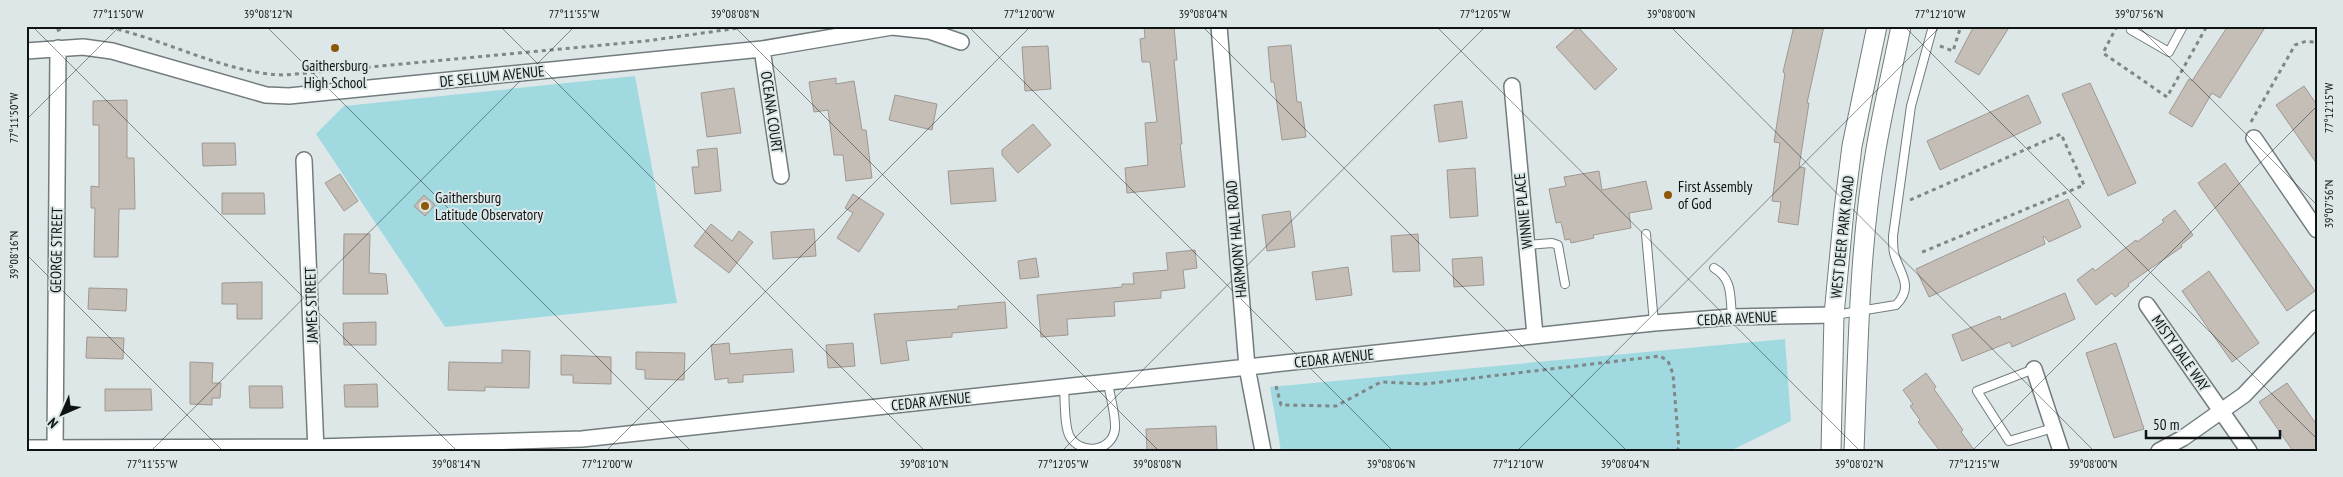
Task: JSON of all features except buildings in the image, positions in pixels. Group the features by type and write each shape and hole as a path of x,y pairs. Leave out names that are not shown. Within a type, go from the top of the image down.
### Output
{"street":[{"name":"HARMONY HALL ROAD","path":"1219,26 1247,367 1263,451"},
{"name":"WEST DEER PARK ROAD","path":"1831,451 1834,315 1852,146 1877,26"},
{"name":"WEST DEER PARK ROAD","path":"1854,451 1860,310 1875,150 1901,26"},
{"name":"DE SELLUM AVENUE","path":"26,51 83,47 112,50 266,95 289,96 762,49 892,27 928,31 961,42"},
{"name":"GEORGE STREET","path":"55,449 58,48"},
{"name":"OCEANA COURT","path":"762,49 781,176"},
{"name":"WINNIE PLACE","path":"1512,86 1535,335"},
{"path":"2254,138 2317,230"},
{"name":"JAMES STREET","path":"304,160 316,449"},
{"name":"MISTY DALE WAY","path":"2147,305 2249,451"},
{"name":"CEDAR AVENUE","path":"26,448 316,449 582,445 1064,387 1535,335 1732,317 1834,315"},
{"path":"2159,451 2222,412 2244,395 2264,376 2290,344 2317,318"},
{"path":"2034,369 2061,451"}],"lane":[{"path":"1834,315 1896,305 1903,298 1906,282 1894,252 1893,236 1912,106 1934,26"},
{"path":"2134,26 2131,30 2169,52 2183,26"},
{"path":"1646,234 1654,323"},
{"path":"1527,245 1552,243 1558,245 1565,284"},
{"path":"1714,268 1723,274 1729,284 1732,317"},
{"path":"2034,369 1977,391 2010,441 2053,428"},
{"path":"1064,387 1068,434 1080,447 1092,450 1107,443 1115,429 1108,382"}],"path":[{"path":"102,26 137,35 254,72 285,75 646,41 754,26"},
{"path":"1935,44 1952,51 1961,26"},
{"path":"2117,26 2103,53 2167,97 2207,26"},
{"path":"2254,138 2249,125 2295,45 2307,41 2317,43"},
{"path":"1910,191 1909,200 2061,134 2084,184 1920,253"},
{"path":"1276,386 1281,405 1336,406 1381,382 1424,384 1660,356 1668,361 1673,374 1679,448 1676,451"}],"shaded area":[{"name":"Gaithersburg Latitude Observatory","path":"635,76 677,303 445,327 316,134 344,106"},
{"path":"1785,339 1791,421 1730,451 1281,451 1270,387"}],"place":[{"name":"Gaithersburg High School","path":"335,48"},
{"name":"First Assembly of God","path":"1668,195"},
{"name":"Gaithersburg Latitude Observatory","path":"425,206"}]}
